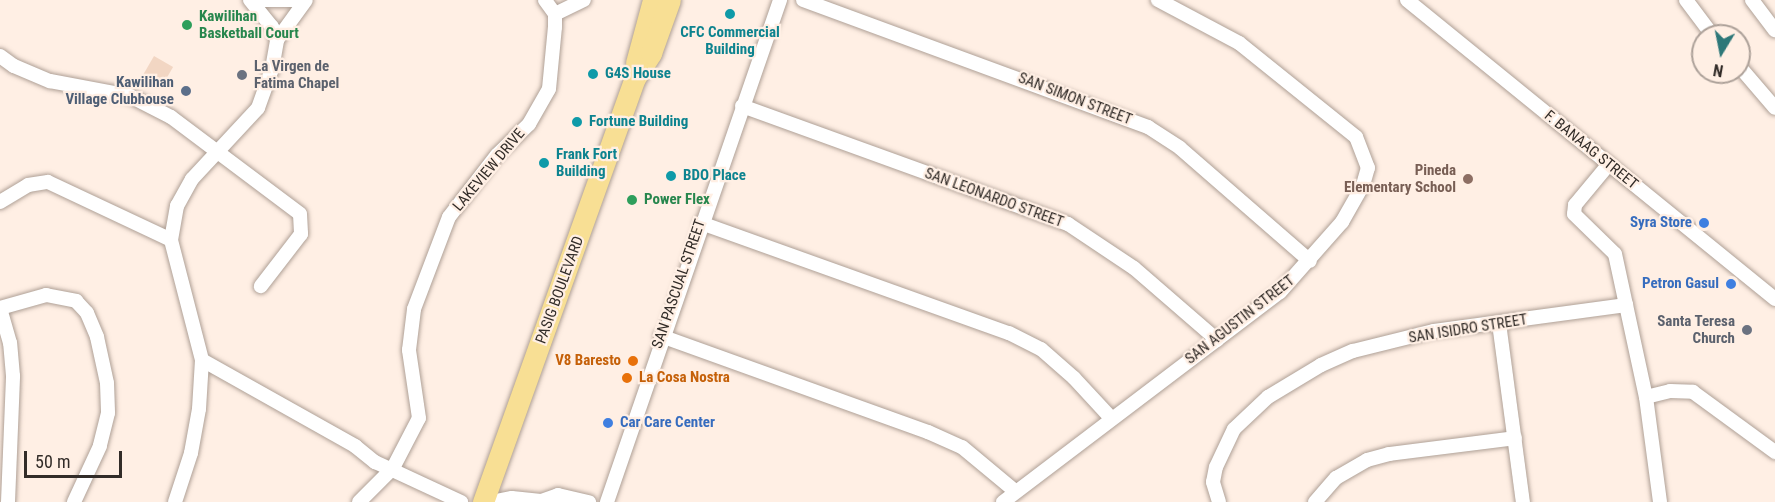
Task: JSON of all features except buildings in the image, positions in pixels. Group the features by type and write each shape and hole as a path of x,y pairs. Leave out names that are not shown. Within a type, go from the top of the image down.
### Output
{"main road":[{"name":"PASIG BOULEVARD","path":"635,78 638,49 653,0"},
{"name":"PASIG BOULEVARD","path":"483,502 635,78 651,53 670,0"}],"street":[{"path":"250,0 272,27 277,40"},
{"path":"263,0 293,0"},
{"path":"175,502 191,453 202,360 171,240 177,206 192,179 258,108 272,69 277,40 306,0"},
{"path":"545,0 555,14 584,0"},
{"name":"SAN PASCUAL STREET","path":"607,502 661,336 780,0"},
{"name":"SAN SIMON STREET","path":"803,0 1148,127 1180,148 1311,261"},
{"name":"SAN AGUSTIN STREET","path":"1003,502 1014,491 1280,292 1311,261 1342,222 1363,185 1368,168 1356,137 1239,43 1158,0"},
{"name":"F. BANAAG STREET","path":"1407,0 1775,299"},
{"path":"1686,0 1704,24"},
{"path":"1752,0 1775,30"},
{"name":"LAKEVIEW DRIVE","path":"359,502 391,466 419,418 409,350 421,283 449,217 541,105 553,70 555,14"},
{"path":"0,56 14,66 50,81 130,96 171,117 300,214 301,234 261,286"},
{"path":"1751,80 1775,108"},
{"name":"SAN LEONARDO STREET","path":"742,106 1068,224 1134,268 1217,340"},
{"path":"1609,164 1575,205 1574,214 1616,254 1646,397 1660,502"},
{"path":"0,202 28,184 48,182 171,240"},
{"path":"701,223 1009,333 1041,349 1074,378 1111,418"},
{"path":"8,502 13,376 10,343 0,308 46,295 63,296 76,301 87,313 97,337 107,383 108,413 100,446 74,502"},
{"name":"SAN ISIDRO STREET","path":"1218,502 1213,482 1218,457 1234,429 1268,397 1353,351 1434,331 1626,305"},
{"path":"1499,323 1523,502"},
{"path":"661,336 927,432 962,447 1014,491"},
{"path":"202,360 355,446 380,454 391,466 461,502"},
{"path":"1646,397 1670,391 1693,392 1775,452"},
{"path":"1315,502 1336,478 1367,460 1389,454 1515,438"},
{"path":"491,502 512,498 541,501 558,495 589,502"}],"shaded area":[{"path":"154,56 173,67 161,88 142,77"}],"place":[{"name":"CFC Commercial Building","path":"730,14"},
{"name":"Kawilihan Basketball Court","path":"187,25"},
{"name":"G4S House","path":"593,74"},
{"name":"La Virgen de Fatima Chapel","path":"242,75"},
{"name":"Kawilihan Village Clubhouse","path":"186,91"},
{"name":"Fortune Building","path":"577,122"},
{"name":"Frank Fort Building","path":"544,163"},
{"name":"BDO Place","path":"671,176"},
{"name":"Pineda Elementary School","path":"1468,179"},
{"name":"Power Flex","path":"632,200"},
{"name":"Syra Store","path":"1704,223"},
{"name":"Petron Gasul","path":"1731,284"},
{"name":"Santa Teresa Church","path":"1747,330"},
{"name":"V8 Baresto","path":"633,361"},
{"name":"La Cosa Nostra","path":"627,378"},
{"name":"Car Care Center","path":"608,423"}]}
